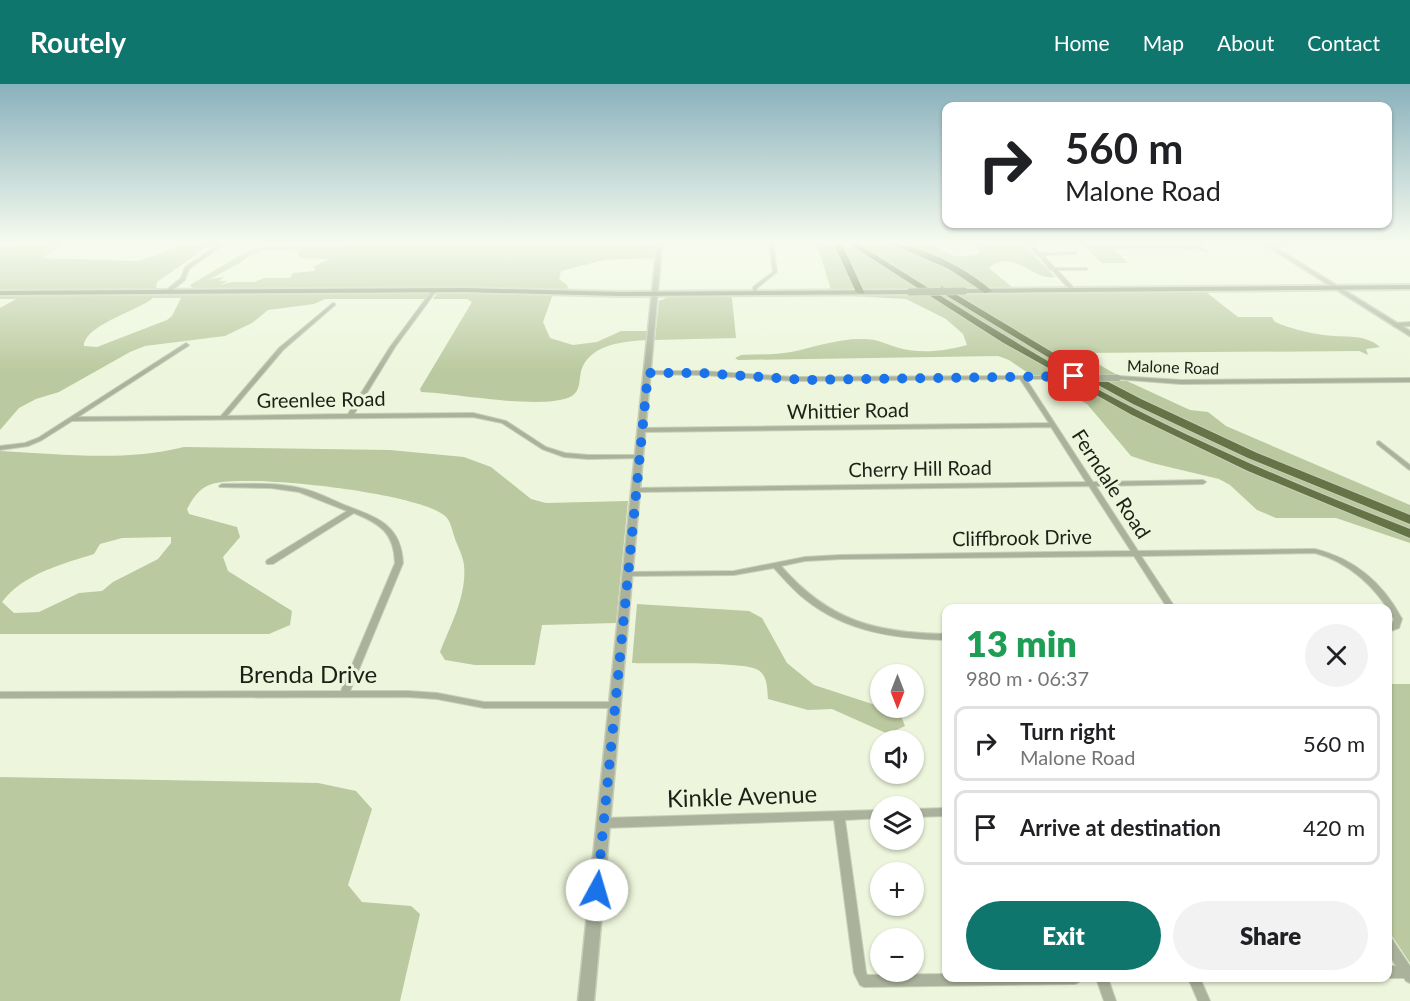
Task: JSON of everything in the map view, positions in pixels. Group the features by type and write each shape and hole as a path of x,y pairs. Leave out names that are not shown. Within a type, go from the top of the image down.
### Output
{"highway":[{"path":"858,287 860,292"},
{"path":"921,287 1034,357 1100,394 1245,464 1410,534"},
{"path":"938,287 1042,350 1115,390 1252,455 1410,520"},
{"path":"982,287 988,291"}],"main road":[{"path":"0,293 435,290 656,294 1410,287"}],"street":[{"path":"167,292 173,287"},
{"path":"586,1001 657,287"},
{"path":"755,293 757,287"},
{"path":"1069,287 1072,290"},
{"path":"1336,288 1410,334"},
{"path":"350,416 393,347 435,290"},
{"path":"223,417 285,345 333,304"},
{"path":"1395,325 1410,324"},
{"path":"0,448 33,442 186,345"},
{"name":"Malone Road","path":"648,373 701,373 805,380 1022,377 1118,378 1181,382 1410,380"},
{"name":"Ferndale Road","path":"1022,377 1169,604"},
{"name":"Greenlee Road","path":"71,419 485,417 504,422 554,452 588,457 640,457"},
{"name":"Whittier Road","path":"643,430 1053,425"},
{"path":"1379,443 1409,467"},
{"name":"Cherry Hill Road","path":"637,490 1203,482"},
{"path":"222,486 293,488 314,493 380,522 397,543 399,563 344,694"},
{"path":"270,562 354,510"},
{"name":"Cliffbrook Drive","path":"629,574 719,574 805,559 840,557 1305,550 1327,553 1353,566 1388,604"},
{"path":"776,565 790,584 807,599 850,621 905,635 942,637"},
{"name":"Cliffbrook Drive","path":"1392,608 1398,619 1396,626 1392,628"},
{"name":"Brenda Drive","path":"0,695 429,695 497,706 616,705"},
{"path":"924,813 942,812"},
{"name":"Kinkle Avenue","path":"604,823 870,814"},
{"path":"838,815 860,973 864,981 942,981"},
{"path":"1392,949 1408,974"},
{"path":"1392,972 1408,974"},
{"path":"1103,982 1110,1001"},
{"path":"1196,982 1204,1001"}],"green space":[{"path":"0,287 156,287 152,289 0,292"},
{"path":"568,287 567,291 483,288 210,290 193,288"},
{"path":"830,287 1013,288 831,290"},
{"path":"431,291 426,299 325,299 314,304 268,310 252,323 225,336 145,346 59,392 36,399 19,408 0,430 0,308 16,299 0,299 0,295","holes":["153,298 181,298 172,316 167,320 97,347 84,346 86,338 93,331"]},
{"path":"439,291 553,294 543,322 550,338 573,345 597,342 621,331 649,331 648,340 619,343 592,355 585,362 581,371 575,394 559,400 521,402 421,392 420,389 472,302 467,299 433,299"},
{"path":"1206,292 1238,317 1272,317 1278,323 1298,330 1360,338 1380,347 1366,349 1368,355 1359,351 1079,353 1119,376 1031,375 1009,360 998,356 738,360 735,358 741,355 791,352 836,341 855,339 873,340 916,351 942,350 967,345 963,334 946,319 906,299 833,295"},
{"path":"729,295 732,298 736,338 655,340 659,301 671,296"},
{"path":"1041,379 1127,381 1190,410 1208,412 1226,426 1410,505 1410,543 1336,518 1276,518 1257,510 1230,485 1219,479 1131,456 1087,404"},
{"path":"184,447 390,450 464,457 491,467 531,499 546,503 628,501 616,623 542,625 535,665 475,665 445,660 440,652 461,598 464,576 463,558 447,518 433,509 372,493 295,483 230,481 212,484 200,491 187,509 189,514 237,527 240,537 223,557 228,571 292,611 290,625 269,634 0,634 0,451 92,456 161,452","holes":["171,537 171,543 158,559 113,582 102,591 79,593 39,612 14,613 2,602 11,592 32,577 56,566 94,554 100,544 122,538"]},
{"path":"637,604 749,611 762,618 787,663 814,685 870,703 870,718 902,718 905,726 896,730 879,730 832,709 808,710 768,699 764,676 758,670 749,667 718,664 632,663"},
{"path":"1392,684 1410,684 1410,963 1392,936"},
{"path":"0,777 318,783 356,791 372,809 348,885 362,902 411,906 420,914 400,1001 0,1001"}],"route":[{"path":"597,890 648,373 701,373 805,380 1074,376"}]}
